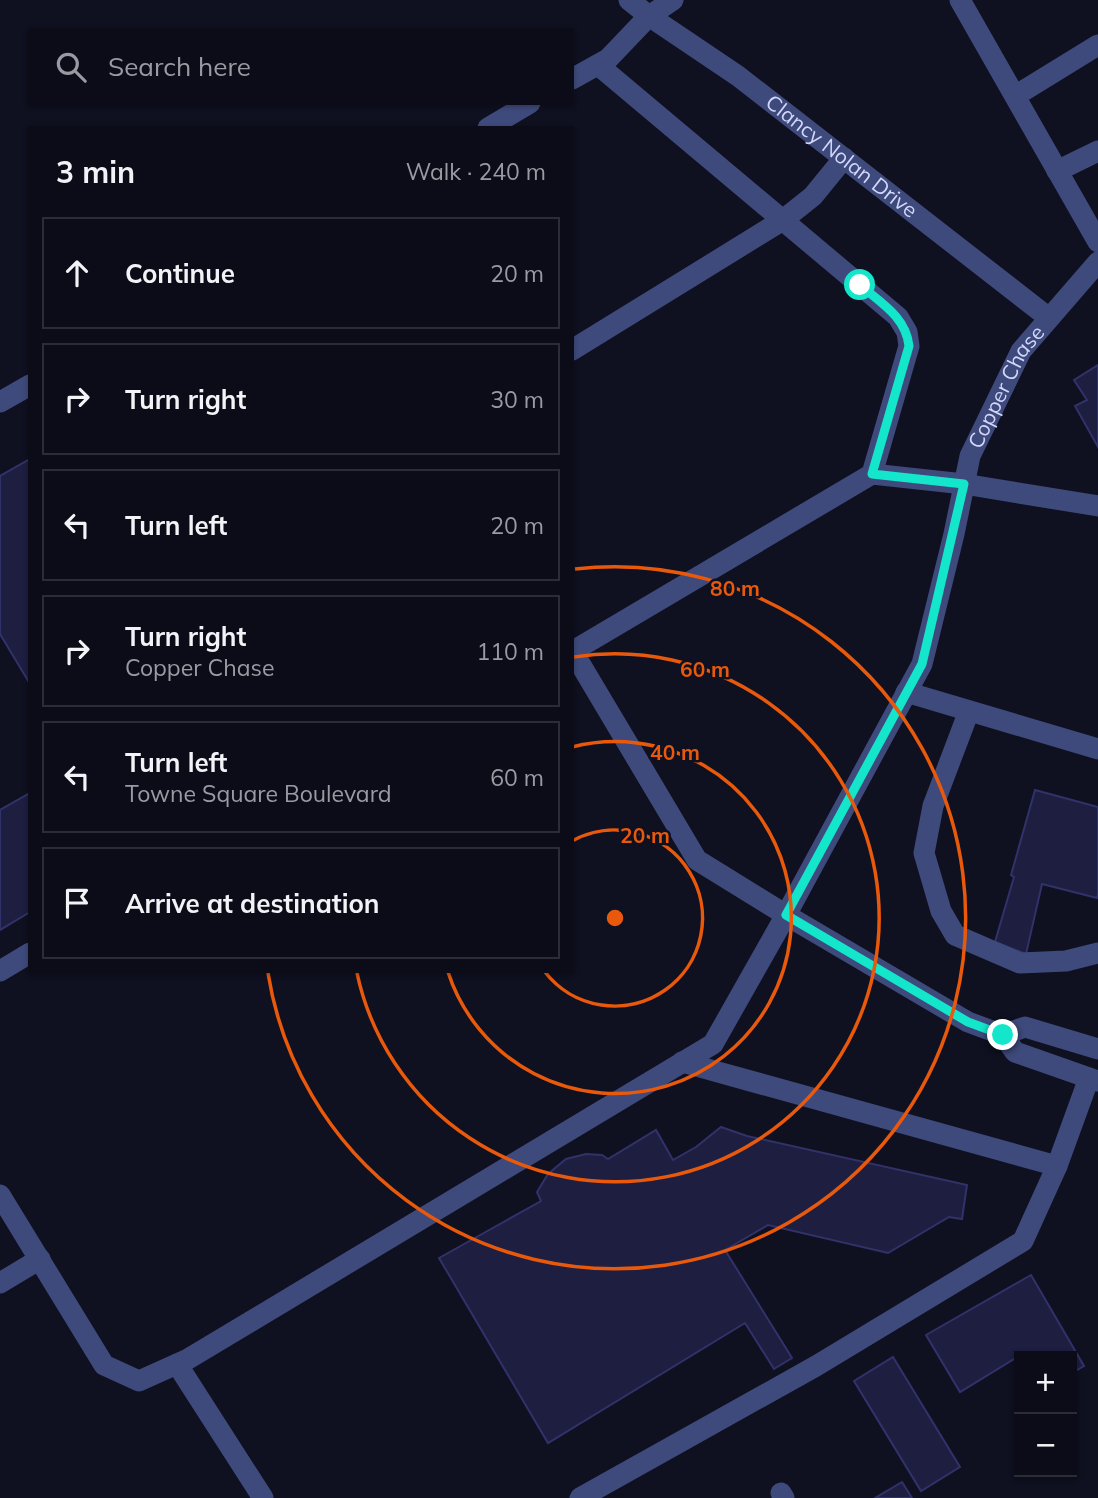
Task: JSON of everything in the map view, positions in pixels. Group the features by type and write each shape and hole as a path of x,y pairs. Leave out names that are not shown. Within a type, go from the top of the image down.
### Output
{"street":[{"name":"Clancy Nolan Drive","path":"629,0 738,76 1049,318"},
{"path":"574,78 608,59 649,16 673,0"},
{"path":"960,0 1098,242"},
{"path":"1015,96 1098,45"},
{"path":"598,65 898,317 907,332 909,346 872,474"},
{"path":"491,126 527,105"},
{"path":"1057,171 1098,151"},
{"path":"574,349 783,220 813,196 844,158"},
{"name":"Copper Chase","path":"0,1195 104,1365 139,1381 177,1364 713,1044 922,664 970,456 1021,351 1098,262"},
{"path":"0,402 28,386"},
{"path":"574,649 872,474 964,484 1098,506"},
{"path":"574,652 697,860 968,1022 1003,1035 1015,1052 1093,1079 1058,1166 1023,1241 816,1366 580,1498"},
{"path":"906,692 1098,749"},
{"path":"968,711 933,806 924,853 941,911 955,935 1020,963 1066,961 1098,953"},
{"path":"0,971 28,954"},
{"path":"1003,1035 1025,1027 1098,1049"},
{"path":"682,1062 1058,1166"},
{"path":"0,1283 40,1259"},
{"path":"177,1364 263,1498"}],"building":[{"path":"1098,365 1098,447 1075,406 1087,400 1074,380"},
{"path":"28,460 28,681 0,634 0,476"},
{"path":"1035,790 1098,807 1098,894 1097,898 1042,884 1026,954 995,942"},
{"path":"28,794 28,913 0,930 0,810"},
{"path":"721,1127 747,1136 967,1185 962,1219 949,1217 888,1253 768,1225 725,1250 792,1358 774,1369 745,1323 548,1443 439,1258 541,1201 537,1192 548,1174 566,1159 586,1154 602,1155 608,1159 656,1130 673,1160 696,1147"},
{"path":"1031,1275 1075,1351 1014,1351 1014,1359 960,1392 926,1335"},
{"path":"1077,1354 1084,1366 1077,1370"},
{"path":"893,1357 960,1467 921,1491 854,1381"},
{"path":"902,1482 912,1498 875,1498"}],"route":[{"path":"860,285 898,317 907,332 909,346 872,474 964,484 922,664 786,915 968,1022 1003,1035"}]}
